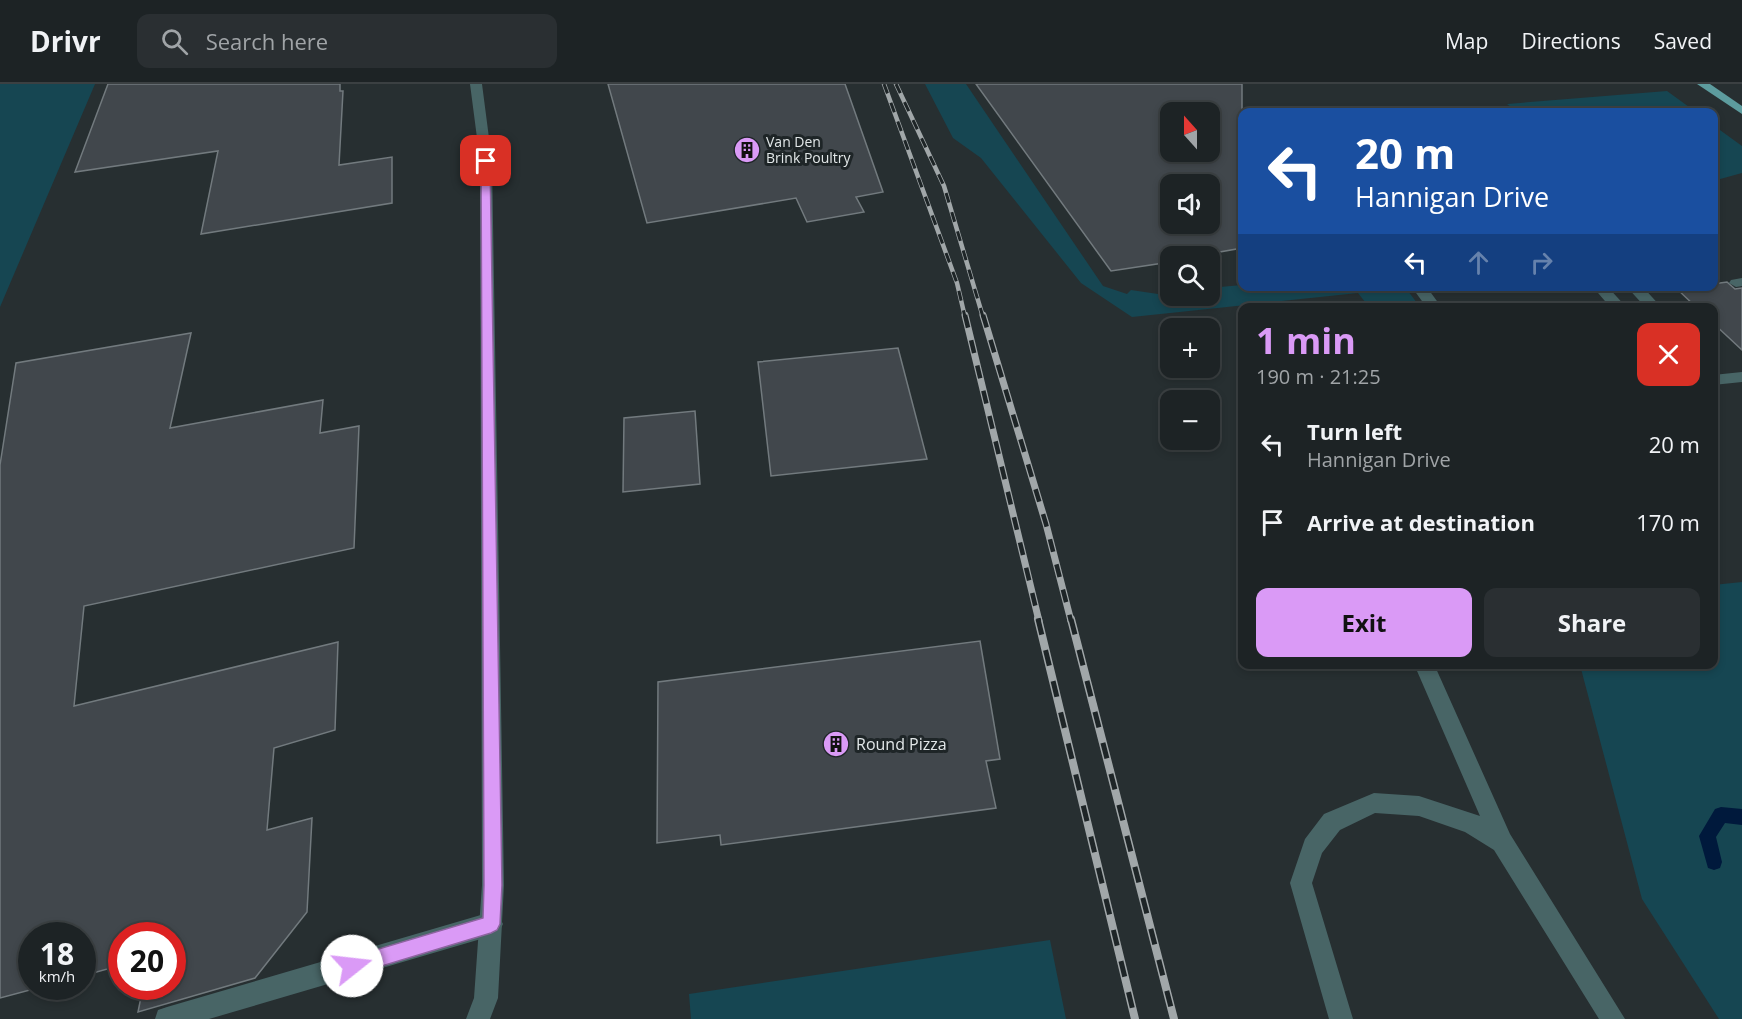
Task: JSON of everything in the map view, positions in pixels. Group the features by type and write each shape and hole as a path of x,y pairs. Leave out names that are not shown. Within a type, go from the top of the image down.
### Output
{"main road":[{"path":"1703,84 1742,111"}],"street":[{"path":"476,84 486,161 493,885 486,998 478,1019"},
{"path":"1422,291 1431,303"},
{"path":"1604,291 1615,303"},
{"path":"1638,291 1650,303"},
{"path":"1426,669 1502,842 1613,1019"},
{"path":"1341,1019 1301,883 1313,847 1332,822 1374,802 1419,806 1471,823 1502,842"},
{"path":"167,1019 491,924"}],"shaded area":[{"path":"0,84 95,84 0,307"},
{"path":"925,84 966,84 1103,286 1127,294 1131,290 1160,294 1160,306 1220,306 1220,287 1238,285 1238,291 1408,291 1417,303 1366,303 1358,293 1264,303 1238,303 1238,306 1132,317 1081,283 981,158 953,138"},
{"path":"1667,91 1690,108 1512,108 1507,104"},
{"path":"1718,129 1742,146 1742,173 1718,180"},
{"path":"1742,582 1742,1019 1719,1019 1642,899 1581,669 1718,669 1718,584"},
{"path":"1050,940 1066,1019 691,1019 689,994"}],"building":[{"path":"108,84 340,84 340,91 343,91 339,165 392,157 392,203 201,234 218,151 75,172"},
{"name":"Van Den Brink Poultry","path":"608,84 845,84 883,192 856,197 864,212 807,222 796,198 647,223"},
{"path":"976,84 1242,84 1242,108 1238,108 1238,249 1220,252 1220,246 1160,246 1160,264 1111,271"},
{"path":"1727,282 1735,289 1742,288 1742,350 1718,328 1718,303 1692,303 1679,291 1718,291 1718,283"},
{"path":"191,333 170,428 323,400 320,433 359,426 354,548 84,606 74,706 338,642 335,730 274,748 267,830 312,818 307,912 255,978 186,998 186,922 108,922 108,969 96,972 96,922 18,922 18,993 0,998 0,465 16,363"},
{"path":"898,348 927,459 771,476 758,362"},
{"path":"695,411 700,484 623,492 624,418"},
{"name":"Round Pizza","path":"980,641 1000,759 986,761 996,808 721,845 720,835 657,843 658,682"},
{"path":"140,1000 179,1000 138,1012"}],"waterway":[{"path":"1714,862 1707,836 1721,815 1742,817"}],"railway":[{"path":"884,84 957,283 965,317"},
{"path":"896,84 944,186 983,317"},
{"path":"965,315 1039,621"},
{"path":"983,315 1046,524 1071,621"},
{"path":"1038,619 1135,1019"},
{"path":"1071,619 1174,1019"}],"place":[{"name":"Van Den Brink Poultry","path":"747,150"},
{"name":"Round Pizza","path":"836,744"}],"route":[{"path":"352,966 491,924 493,885 486,161"}]}
